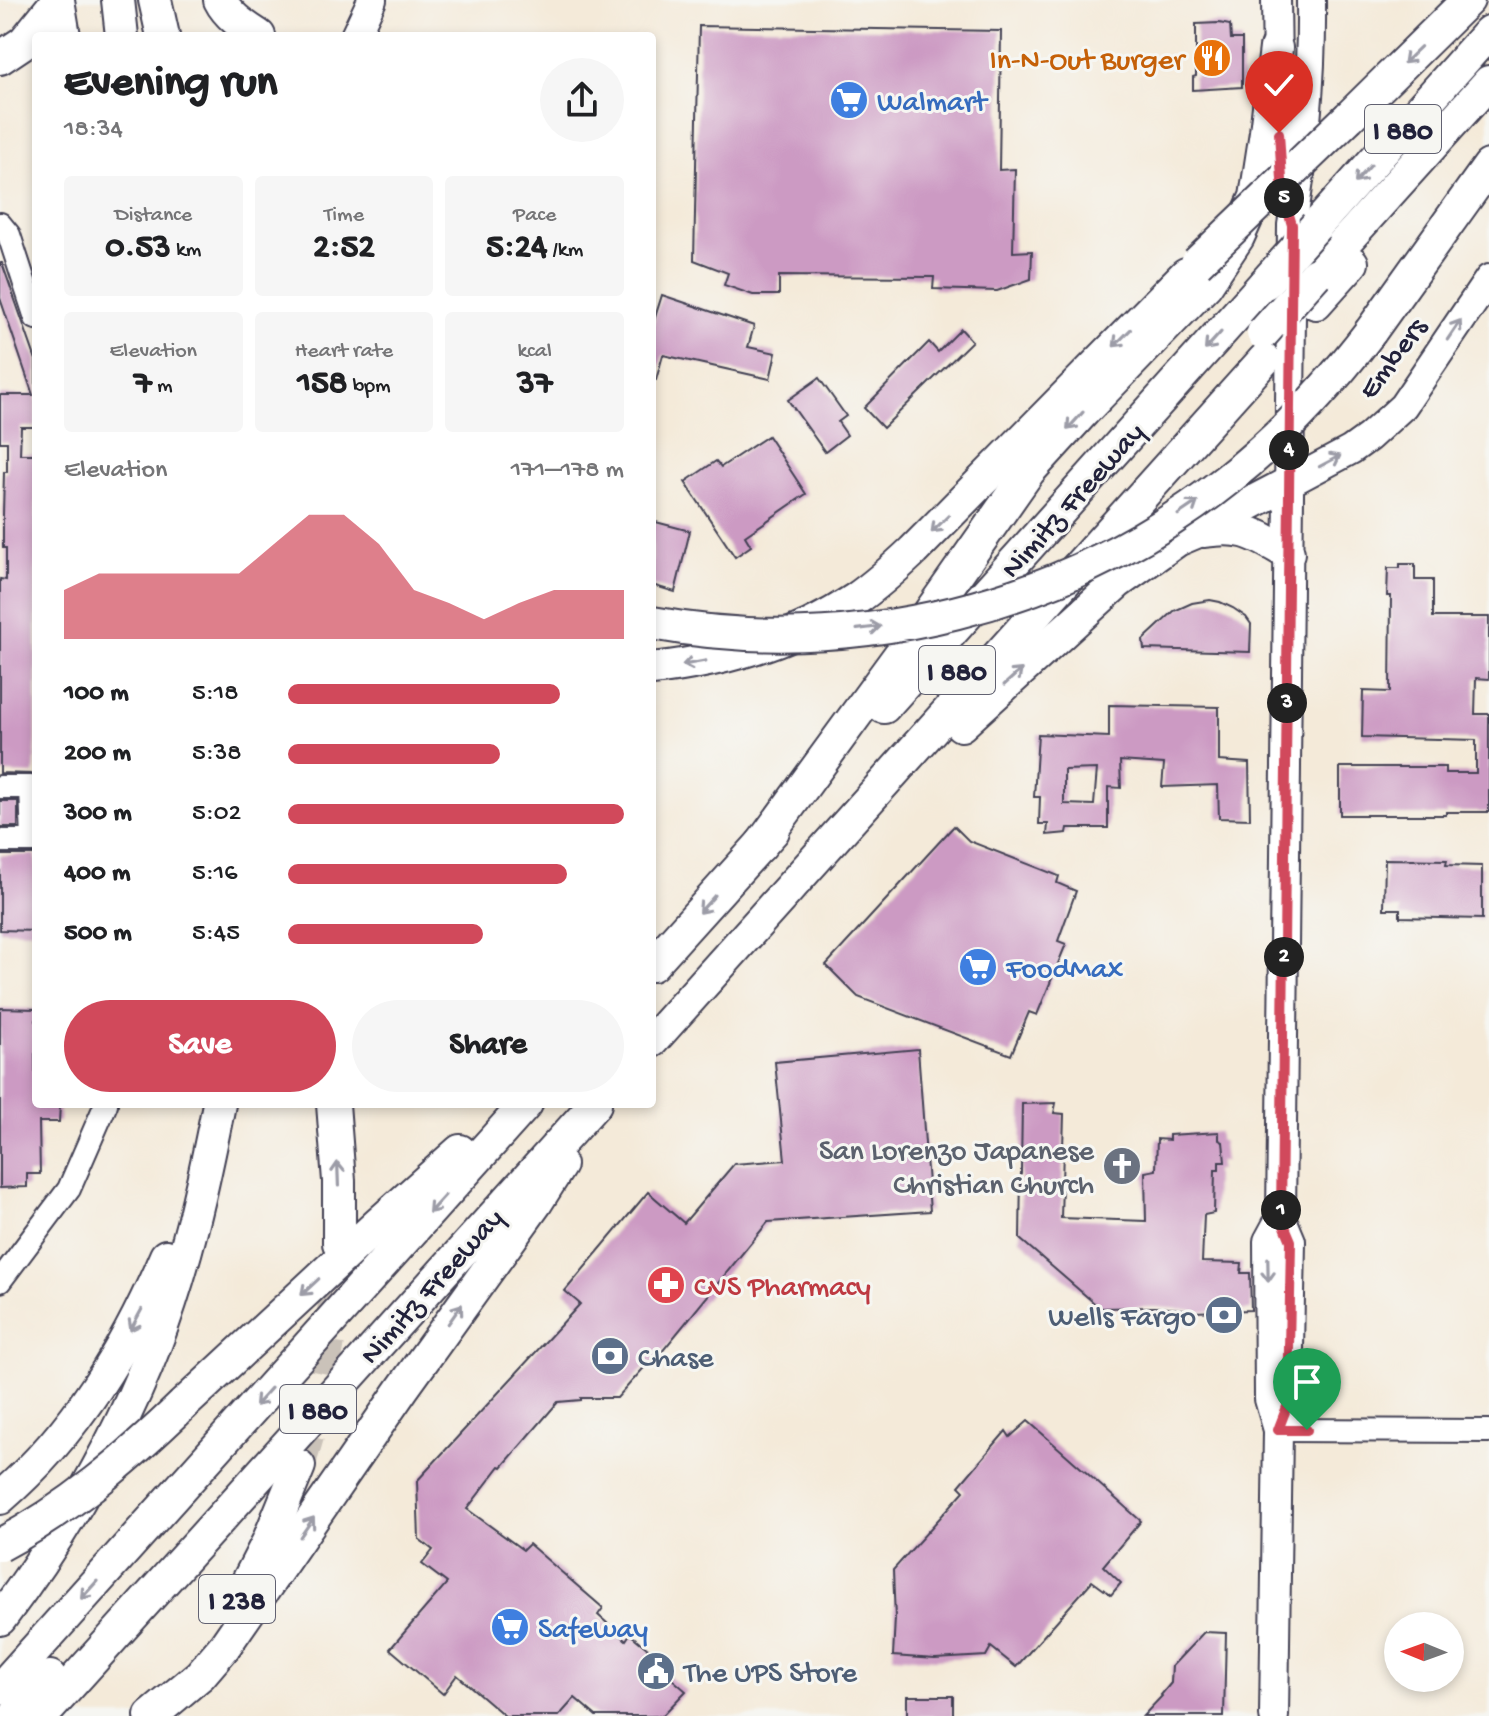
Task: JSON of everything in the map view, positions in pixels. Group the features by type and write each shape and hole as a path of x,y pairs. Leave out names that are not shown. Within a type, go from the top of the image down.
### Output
{"highway":[{"path":"58,0 63,32"},
{"path":"32,32 58,0"},
{"path":"118,0 122,32"},
{"path":"154,0 157,32"},
{"path":"154,0 162,32"},
{"path":"220,0 253,32"},
{"path":"656,668 712,660 762,646 827,617 886,576 1197,263 1468,0"},
{"path":"0,58 24,42 32,32"},
{"name":"Nimitz Freeway","path":"656,961 1265,283 1304,226 1489,32"},
{"path":"760,846 1029,471 1206,285 1238,237 1256,197 1276,48"},
{"name":"I 880","path":"1316,288 1489,82"},
{"name":"Nimitz Freeway","path":"656,1037 1316,288 1489,112"},
{"path":"656,624 697,630 771,634 846,631 922,620 1004,599 1061,577 1129,545 1227,481 1305,410 1371,331 1489,166"},
{"name":"I 880","path":"656,1005 1264,346"},
{"path":"719,968 831,866 954,731 1118,582 1177,540 1289,483"},
{"path":"1196,532 1227,527 1252,532 1288,553"},
{"path":"0,1619 74,1510 126,1412 150,1356 189,1240 218,1108"},
{"path":"333,1108 339,1181 339,1243"},
{"path":"0,1545 52,1515 103,1478 377,1225 509,1108"},
{"name":"Nimitz Freeway","path":"0,1689 522,1108"},
{"name":"I 880","path":"15,1716 562,1108"},
{"name":"Nimitz Freeway","path":"42,1716 592,1108"},
{"path":"150,1716 200,1675 224,1647 403,1388 536,1203 594,1108"},
{"path":"0,1498 52,1448 96,1389 142,1309 179,1223 205,1175"},
{"name":"I 238","path":"150,1716 190,1668 239,1596 268,1542 299,1466"}],"main road":[{"path":"357,32 372,0"},
{"path":"1276,0 1283,195 1304,226"},
{"path":"1274,1716 1278,1430 1288,1404 1291,1241 1281,1217 1289,483 1304,226 1302,162 1311,0"},
{"name":"Embers","path":"1289,483 1351,450 1403,406 1489,279"}],"street":[{"path":"0,224 9,235 32,306"},
{"path":"0,787 31,787 32,814"},
{"path":"0,841 32,841"},
{"path":"0,1281 69,1189 104,1108"},
{"path":"1278,1430 1489,1431"}],"building":[{"name":"In-N-Out Burger","path":"1196,24 1230,25 1231,39 1242,39 1242,87 1193,90"},
{"name":"Walmart","path":"699,26 1001,31 999,170 1015,169 1013,252 1032,251 1031,279 997,291 933,289 934,277 779,276 779,295 753,295 724,285 728,273 694,260"},
{"path":"2,263 32,349 32,392 0,298"},
{"path":"662,295 754,326 748,347 776,353 770,379 663,355 656,380 656,314"},
{"path":"961,329 972,341 883,428 864,408 929,342 938,352"},
{"path":"819,378 846,416 838,422 847,435 825,452 788,400"},
{"path":"0,395 32,395 32,427 21,427 20,454 32,454 32,774 0,773 0,579 6,580 3,515 7,442 0,442"},
{"path":"768,436 806,494 745,536 751,546 735,557 685,482 716,461 721,467"},
{"path":"656,522 690,531 675,592 656,586"},
{"path":"1400,564 1415,564 1415,580 1433,580 1433,617 1489,617 1489,679 1476,678 1475,714 1489,714 1489,812 1340,815 1340,767 1445,767 1445,773 1476,773 1476,740 1362,737 1363,691 1390,692 1391,596 1387,596 1388,568 1400,568"},
{"path":"1210,600 1233,608 1246,617 1251,624 1250,652 1144,649 1143,640 1174,611"},
{"path":"1109,705 1219,707 1219,761 1249,763 1250,819 1219,818 1218,785 1162,787 1164,764 1120,761 1121,788 1108,787 1108,828 1068,828 1067,833 1047,835 1048,824 1039,824 1040,797 1034,797 1038,734 1109,737","holes":["1097,769 1094,805 1064,804 1064,770"]},
{"path":"0,801 18,801 18,827 0,827"},
{"path":"954,826 969,841 1059,876 1057,883 1076,891 1058,941 1066,944 1037,1015 1029,1012 1011,1055 858,997 826,965"},
{"path":"0,855 32,855 32,931 0,930"},
{"path":"1385,859 1447,860 1446,865 1482,866 1482,919 1400,917 1400,909 1384,909"},
{"path":"0,1008 32,1009 32,1108 60,1108 59,1122 39,1122 40,1174 27,1174 27,1187 0,1188"},
{"path":"918,1049 930,1211 768,1222 652,1364 649,1362 617,1398 581,1398 558,1402 500,1466 467,1509 523,1550 529,1544 603,1608 598,1615 626,1640 630,1634 654,1654 649,1659 686,1691 662,1716 596,1716 575,1698 559,1716 505,1716 457,1675 443,1694 390,1649 447,1583 422,1564 433,1550 419,1539 417,1481 580,1304 565,1291 648,1192 684,1223 734,1164 785,1160 775,1062"},
{"path":"1056,1103 1054,1113 1064,1114 1061,1218 1146,1221 1145,1172 1156,1170 1157,1139 1169,1140 1169,1135 1219,1132 1225,1162 1219,1162 1219,1170 1215,1170 1214,1213 1204,1215 1202,1262 1242,1263 1241,1273 1250,1273 1251,1310 1193,1312 1155,1307 1100,1308 1020,1239 1022,1104"},
{"path":"1028,1421 1141,1521 1103,1566 1121,1583 1111,1595 1092,1581 1016,1667 991,1647 986,1656 935,1659 893,1656 893,1570 964,1491 959,1486 1006,1431 1010,1437"},
{"path":"1204,1632 1226,1633 1224,1716 1143,1716 1171,1683 1172,1666"},
{"path":"907,1696 953,1696 953,1716 907,1716"}],"tunnel":[{"path":"299,1466 326,1356 339,1243"}],"place":[{"name":"In-N-Out Burger","path":"1212,58"},
{"name":"Walmart","path":"849,100"},
{"name":"FoodMax","path":"978,967"},
{"name":"San Lorenzo Japanese Christian Church","path":"1122,1166"},
{"name":"CVS Pharmacy","path":"666,1285"},
{"name":"Wells Fargo","path":"1224,1315"},
{"name":"Chase","path":"610,1356"},
{"name":"Safeway","path":"510,1627"},
{"name":"The UPS Store","path":"656,1671"}],"route":[{"path":"1279,133 1283,195 1292,225 1281,1217 1291,1241 1288,1404 1278,1430 1307,1430"}]}
